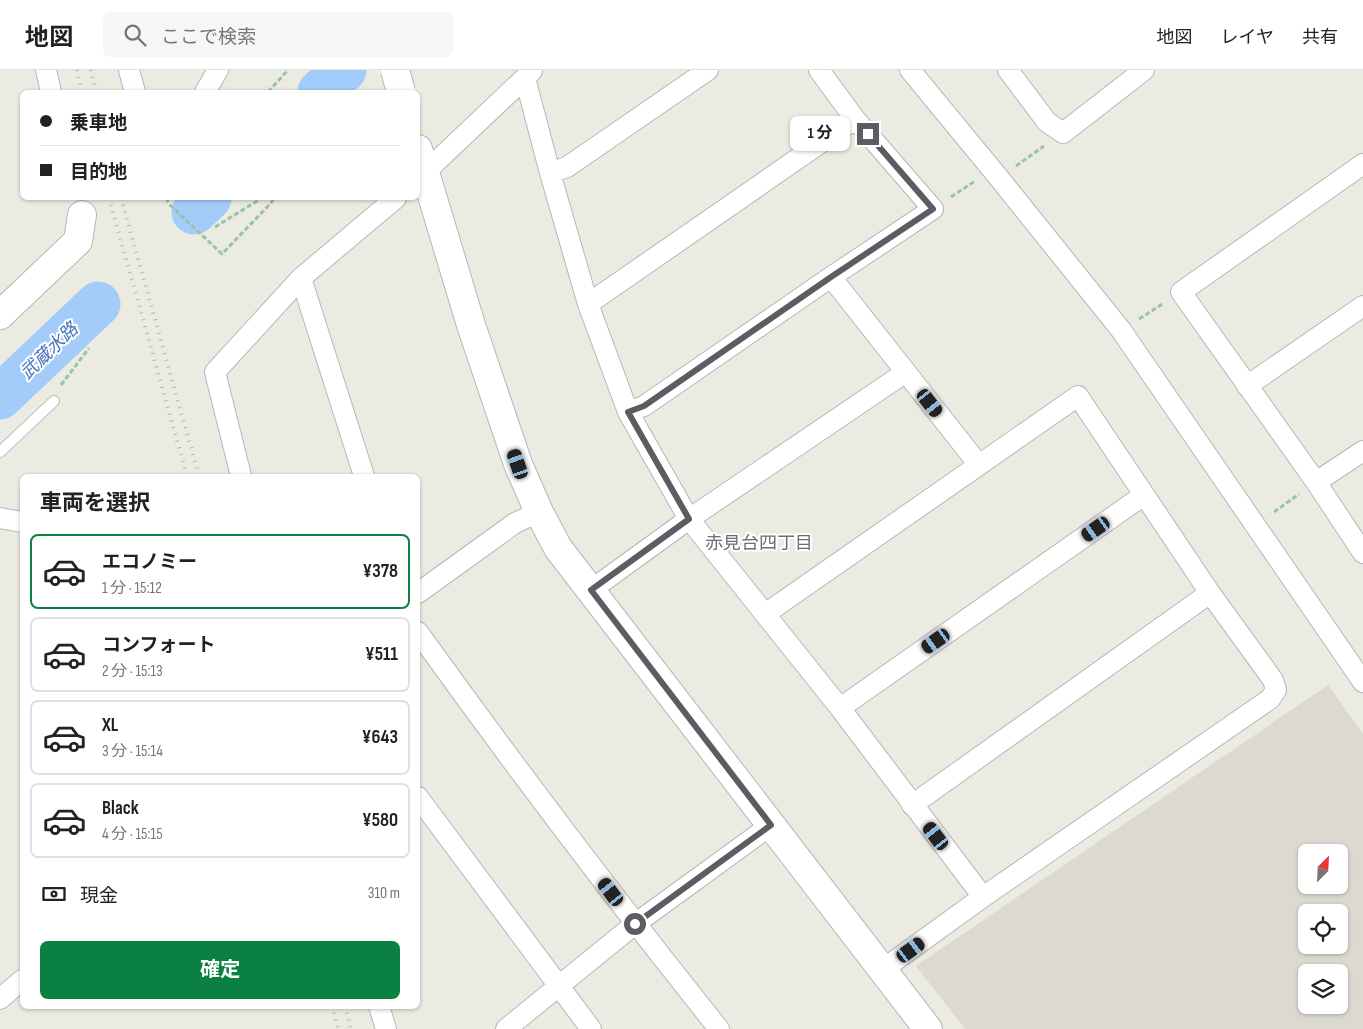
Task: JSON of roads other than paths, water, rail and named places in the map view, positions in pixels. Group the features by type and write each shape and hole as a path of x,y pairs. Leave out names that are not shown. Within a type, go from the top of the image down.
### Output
{"street":[{"path":"46,70 51,90"},
{"path":"129,70 134,90"},
{"path":"206,90 218,70"},
{"path":"395,70 400,90"},
{"path":"550,173 566,167 708,70"},
{"path":"628,412 644,406 933,209 855,119 819,70"},
{"path":"910,70 1121,330 1363,682"},
{"path":"1008,70 1048,122 1063,133 1144,70"},
{"path":"928,1029 558,548 539,512 518,464 420,167 529,74 550,173 588,304 628,412 689,519 840,708 982,897"},
{"path":"588,304 855,119"},
{"path":"1363,164 1181,292 1316,482 1363,553"},
{"path":"240,474 215,372 301,278 394,200"},
{"path":"0,315 78,241 80,206"},
{"path":"831,277 979,466"},
{"path":"301,278 363,474"},
{"path":"1247,386 1363,306"},
{"path":"591,590 689,519 906,372"},
{"path":"765,614 1078,396 1210,593 1273,680 1276,690 1270,700 982,897 882,970"},
{"path":"1316,482 1363,451"},
{"path":"840,708 1144,495"},
{"path":"420,592 515,523 539,512"},
{"path":"0,518 20,522"},
{"path":"912,805 1210,593"},
{"path":"420,635 635,924 719,1029"},
{"path":"420,800 591,1029"},
{"path":"506,1029 635,924 771,825"},
{"path":"0,999 20,982"},
{"path":"381,1009 386,1029"}],"lane":[{"path":"0,452 54,401"}],"waterway":[{"name":"武蔵水路","path":"322,90 344,70"},
{"name":"武蔵水路","path":"194,212 207,200"},
{"name":"武蔵水路","path":"0,397 98,304"}],"railway":[{"path":"77,70 82,90"},
{"path":"91,70 96,90"},
{"path":"110,200 186,474"},
{"path":"122,200 198,474"},
{"path":"333,1009 338,1029"},
{"path":"346,1009 351,1029"}],"district":[{"name":"赤見台四丁目","path":"759,543"}]}
